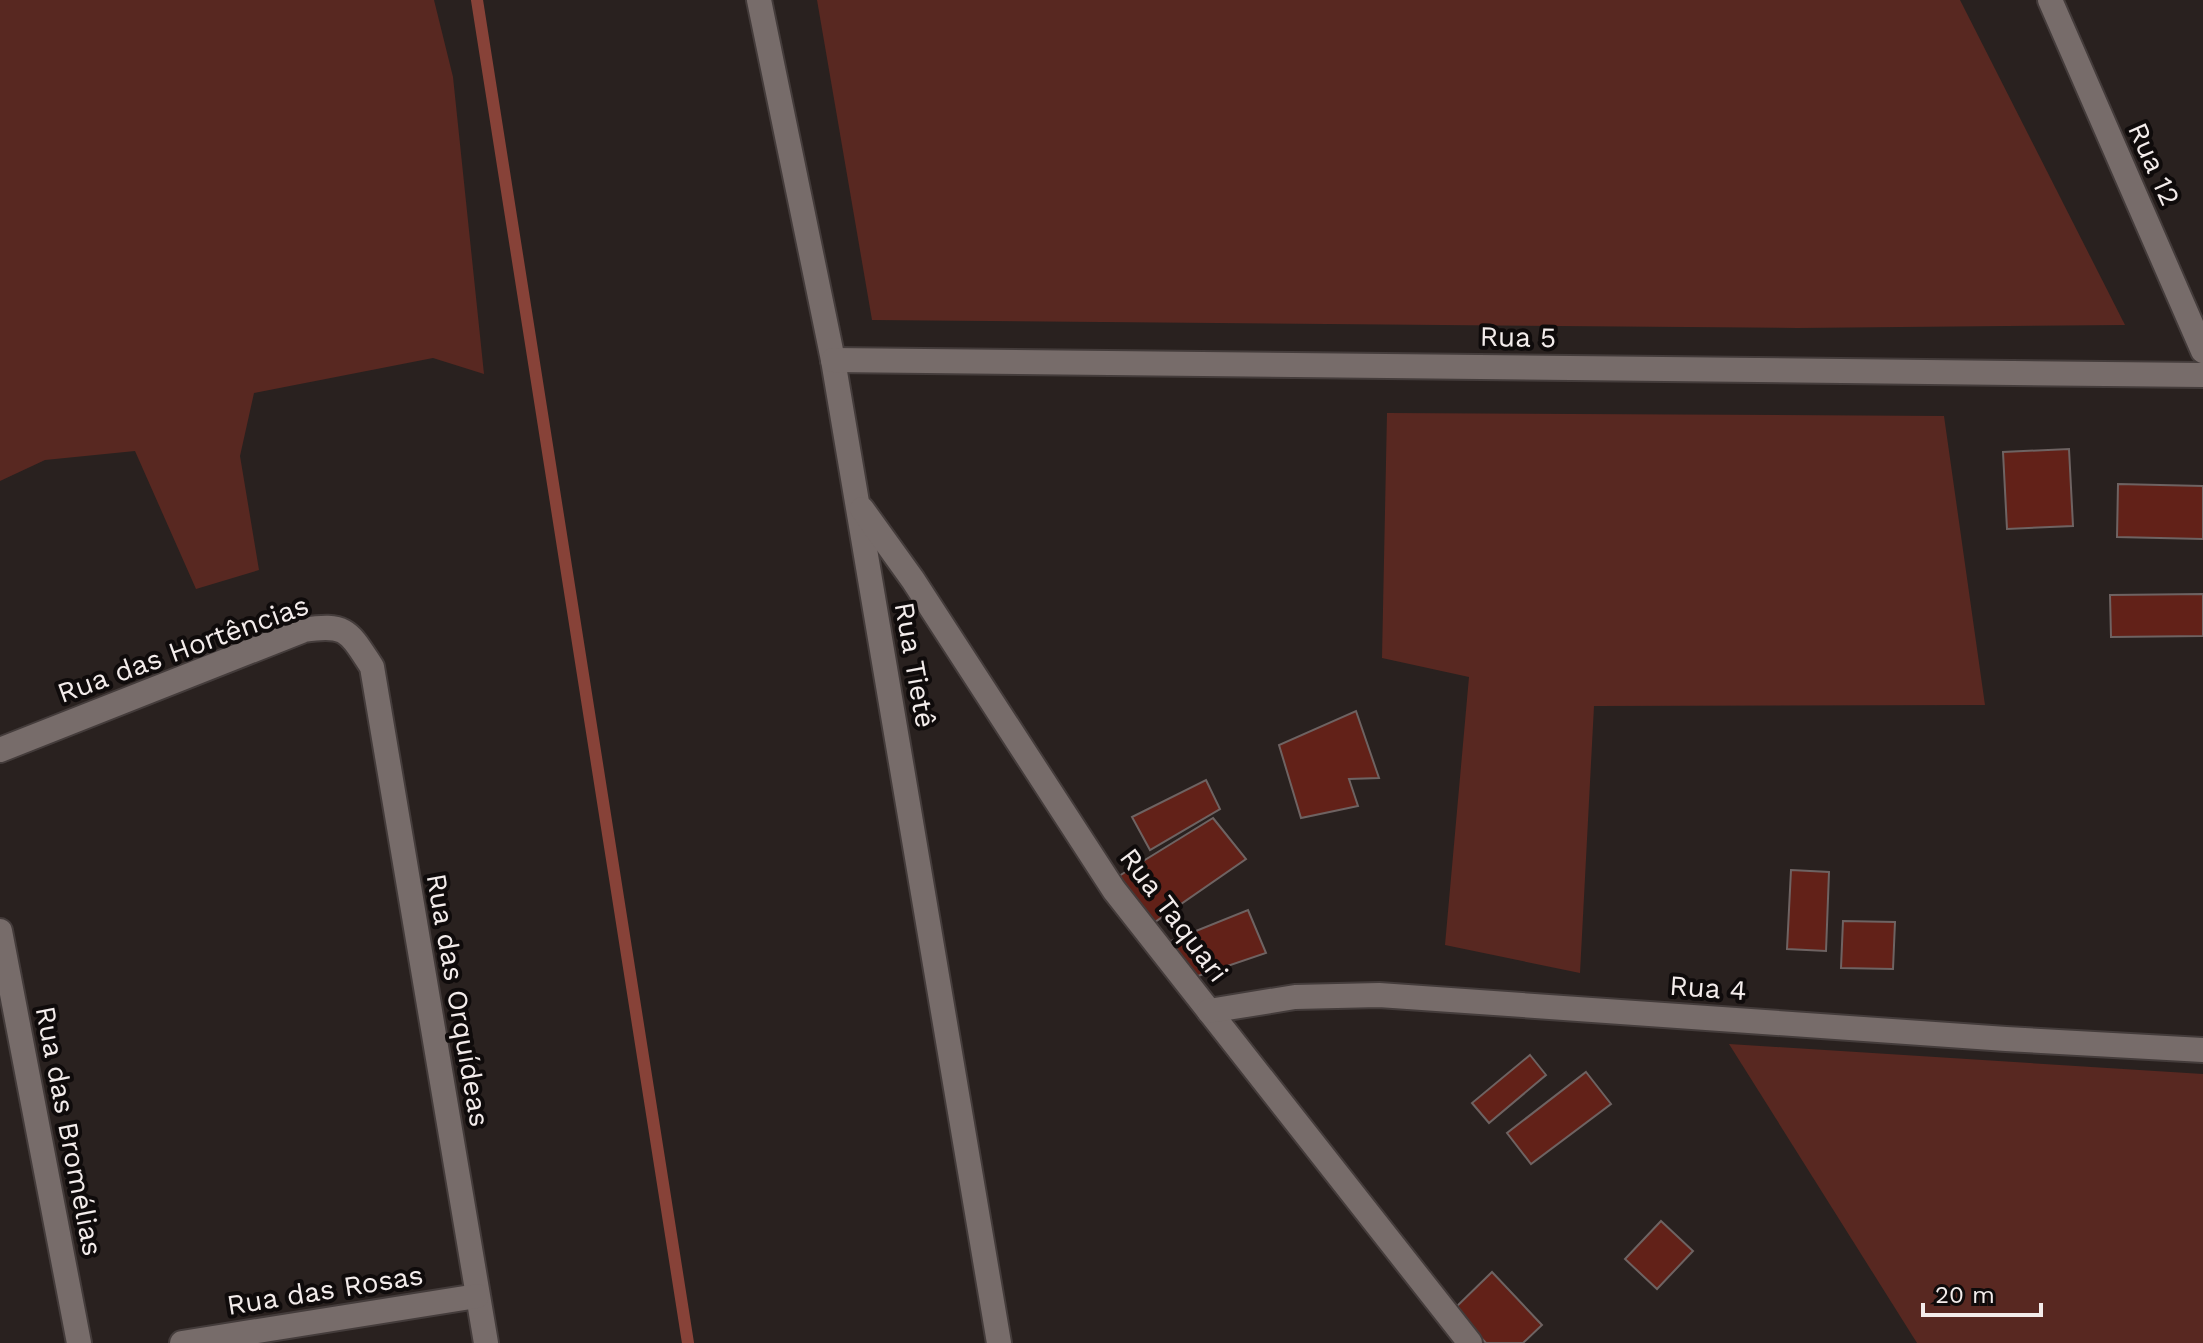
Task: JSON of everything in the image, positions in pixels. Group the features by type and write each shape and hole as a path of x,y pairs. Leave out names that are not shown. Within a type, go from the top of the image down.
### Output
{"street":[{"name":"Rua Tietê","path":"759,0 833,360 999,1343"},
{"name":"Rua 12","path":"2050,0 2203,351"},
{"name":"Rua 5","path":"833,360 2203,375"},
{"name":"Rua Taquari","path":"857,503 913,580 1114,890 1470,1343"},
{"name":"Rua das Hortências","path":"0,750 304,630 330,626 352,636 372,667"},
{"name":"Rua das Orquídeas","path":"372,667 486,1343"},
{"name":"Rua das Bromélias","path":"0,931 79,1343"},
{"name":"Rua 4","path":"1209,1011 1295,997 1379,995 2203,1050"},
{"name":"Rua das Rosas","path":"182,1343 477,1296"}],"shaded area":[{"path":"0,0 434,0 453,77 484,374 433,358 254,393 240,456 259,570 196,589 135,451 45,460 0,481"},
{"path":"817,0 1960,0 2125,325 1797,328 872,320"},
{"path":"1387,413 1944,416 1985,705 1594,706 1580,973 1445,945 1469,677 1382,658"},
{"path":"1729,1044 2203,1074 2203,1343 1917,1343"}],"building":[{"path":"2069,449 2073,526 2007,529 2003,452"},
{"path":"2118,484 2203,486 2203,539 2117,537"},
{"path":"2203,594 2203,636 2111,637 2110,595"},
{"path":"1356,711 1379,778 1349,779 1358,806 1301,818 1279,745"},
{"path":"1206,780 1220,809 1150,850 1132,817"},
{"path":"1213,818 1246,859 1152,924 1119,876"},
{"path":"1791,870 1829,872 1826,951 1787,949"},
{"path":"1248,910 1266,953 1192,978 1166,943"},
{"path":"1843,921 1895,922 1893,969 1841,968"},
{"path":"1530,1055 1546,1075 1489,1123 1472,1103"},
{"path":"1586,1072 1611,1104 1531,1164 1507,1133"},
{"path":"1661,1221 1693,1251 1657,1289 1625,1259"},
{"path":"1492,1272 1542,1325 1523,1343 1486,1343 1454,1309"}],"waterway":[{"path":"477,0 688,1343"}]}
